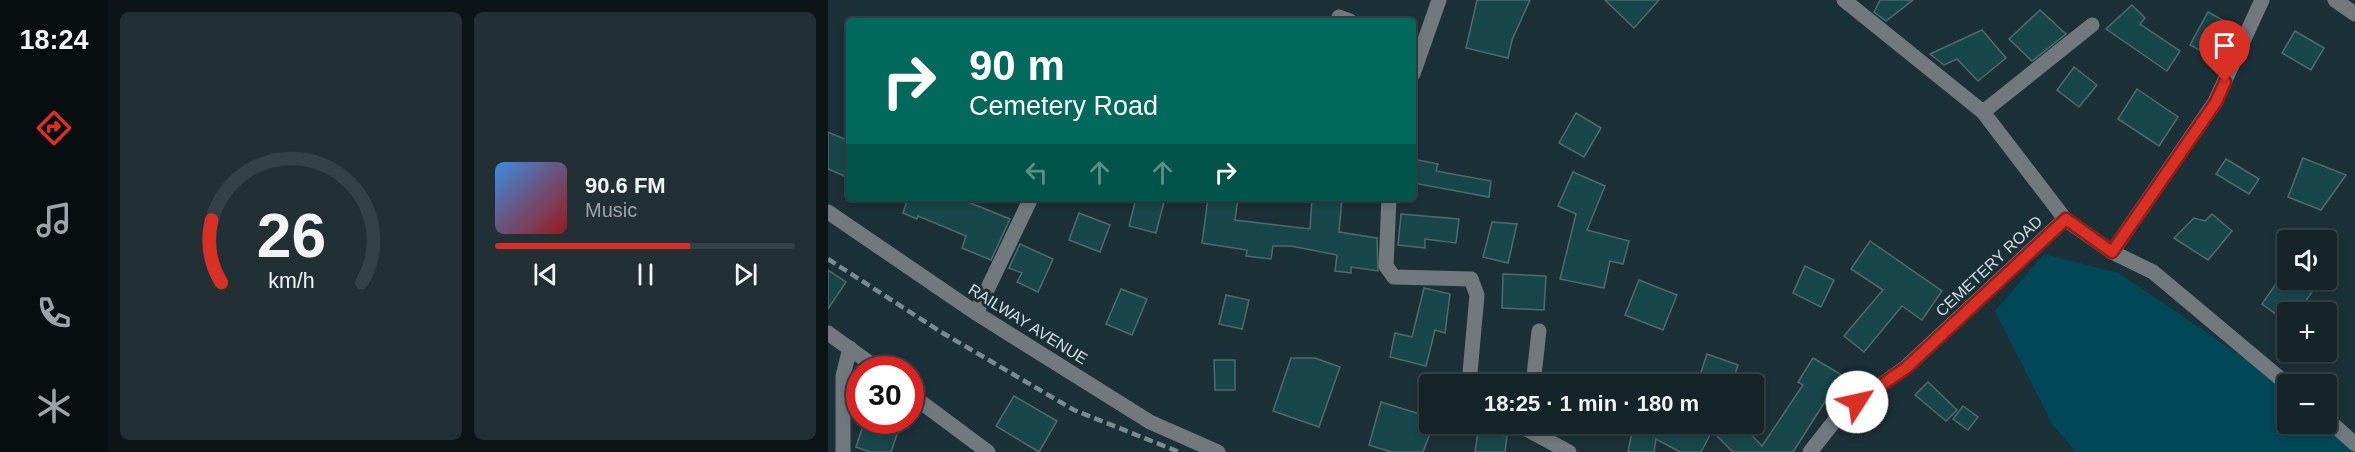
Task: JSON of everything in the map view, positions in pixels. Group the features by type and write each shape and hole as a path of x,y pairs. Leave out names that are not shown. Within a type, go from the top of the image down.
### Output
{"street":[{"path":"1416,51 1439,0"},
{"path":"1844,0 1983,112 2066,219"},
{"path":"2112,252 2216,102 2262,0"},
{"path":"2335,0 2355,14"},
{"path":"1983,112 2092,25"},
{"path":"976,313 1030,201"},
{"path":"1389,201 1386,266 1394,277 1471,279 1477,295 1470,374"},
{"name":"RAILWAY AVENUE","path":"828,212 976,313 1150,422 1218,452"},
{"name":"CEMETERY ROAD","path":"1810,452 1840,414 1906,368 2066,219 2112,252 2153,272 2277,376"},
{"path":"1534,374 1539,331"},
{"path":"828,333 861,356"},
{"path":"843,452 843,376 850,348"},
{"path":"924,404 988,452"},
{"path":"2337,428 2355,444"},
{"path":"1540,434 1569,452"}],"shaded area":[{"path":"2044,254 2119,273 2277,380 2277,434 2337,434 2337,431 2355,443 2355,452 2076,452 2052,424 1995,311"}],"building":[{"path":"1477,0 1530,0 1512,40 1508,58 1466,48"},
{"path":"1605,0 1659,0 1634,28"},
{"path":"1880,0 1913,0 1886,21 1874,12"},
{"path":"2132,5 2145,18 2140,24 2180,51 2167,71 2106,29"},
{"path":"2040,10 2066,34 2032,61 2009,39"},
{"path":"2208,12 2235,27 2218,60 2190,45"},
{"path":"1982,30 2006,58 1978,81 1957,59 1944,65 1930,54"},
{"path":"2295,31 2324,48 2311,70 2282,53"},
{"path":"2074,67 2097,85 2079,107 2057,90"},
{"path":"2137,89 2178,117 2159,146 2118,119"},
{"path":"1576,113 1601,128 1584,157 1559,143"},
{"path":"828,132 846,140 846,177 828,169"},
{"path":"2303,158 2346,175 2321,210 2288,197"},
{"path":"2226,159 2259,179 2249,194 2216,174"},
{"path":"1416,160 1438,164 1436,171 1491,181 1489,197 1416,184"},
{"path":"1573,172 1605,186 1587,230 1629,241 1623,264 1610,261 1604,288 1560,279 1576,214 1558,206"},
{"path":"907,201 968,201 1010,219 991,260 962,248 966,236 918,216 917,219 903,213"},
{"path":"1135,201 1164,202 1156,233 1129,226"},
{"path":"1208,201 1238,201 1235,220 1310,229 1312,201 1342,201 1339,232 1377,238 1378,271 1351,267 1351,273 1335,271 1337,255 1291,246 1273,246 1271,259 1246,256 1247,250 1202,243"},
{"path":"1079,213 1110,225 1100,252 1069,240"},
{"path":"1401,214 1459,219 1456,243 1425,239 1425,248 1398,245"},
{"path":"2212,214 2232,231 2208,260 2174,238 2194,218 2205,221"},
{"path":"1492,222 1517,224 1508,263 1483,257"},
{"path":"1870,241 1942,291 1922,320 1902,306 1864,352 1844,336 1883,290 1851,269"},
{"path":"1020,244 1053,259 1038,292 1017,282 1022,273 1009,268"},
{"path":"1805,266 1834,280 1821,307 1793,293"},
{"path":"828,270 846,282 828,309"},
{"path":"1503,274 1546,276 1544,310 1502,308"},
{"path":"1639,280 1677,295 1663,330 1625,315"},
{"path":"2277,282 2277,290 2313,290 2305,302 2277,302 2277,315 2262,304"},
{"path":"1424,288 1450,294 1445,333 1435,330 1426,366 1390,357 1395,333 1412,337"},
{"path":"1121,289 1147,299 1132,335 1106,324"},
{"path":"1226,295 1249,300 1242,329 1219,324"},
{"path":"1707,354 1738,365 1735,374 1700,374"},
{"path":"1291,358 1315,358 1340,367 1319,427 1273,411"},
{"path":"1813,358 1842,375 1793,452 1733,452 1716,435 1751,434 1762,446 1803,385 1798,382"},
{"path":"1214,360 1235,360 1235,390 1215,390"},
{"path":"1928,382 1957,410 1946,421 1915,395"},
{"path":"1014,396 1057,421 1039,452 996,426"},
{"path":"1381,402 1419,414 1419,434 1430,434 1423,452 1391,452 1369,445"},
{"path":"1963,406 1978,417 1968,430 1953,419"},
{"path":"860,434 897,434 891,452 870,452 856,447"},
{"path":"1478,434 1507,436 1505,452 1475,452"},
{"path":"1632,434 1710,434 1701,452 1680,452 1656,439 1654,452 1628,452"}],"railway":[{"path":"828,259 941,332 1074,410 1179,452"}],"route":[{"path":"1857,402 1906,368 2066,219 2112,252 2216,102 2225,82"}]}
